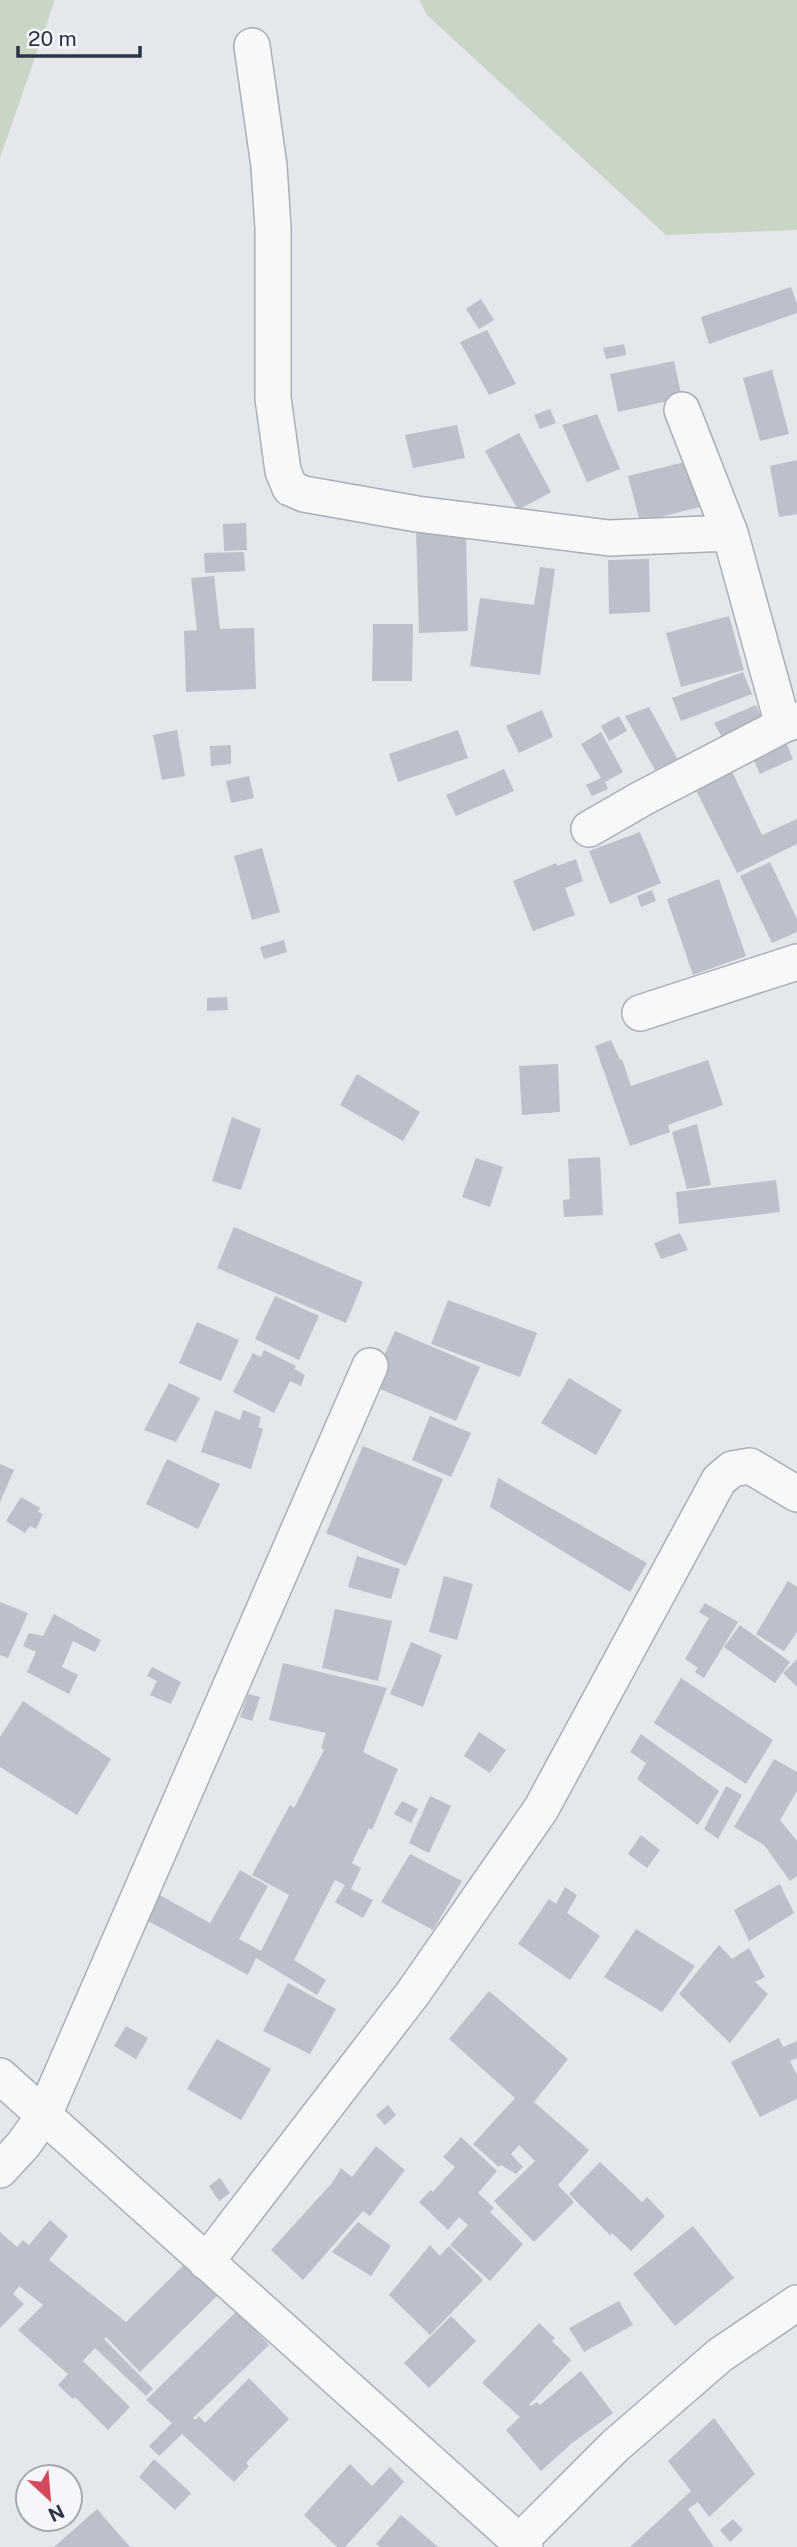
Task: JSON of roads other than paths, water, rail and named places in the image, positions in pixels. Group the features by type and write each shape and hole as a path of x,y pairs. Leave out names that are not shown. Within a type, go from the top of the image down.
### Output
{"street":[{"path":"252,46 269,166 274,398 283,471 290,488 304,494 417,514 609,538 730,533"},
{"path":"589,829 641,799 790,723 730,533 682,410"},
{"path":"640,1013 797,962"},
{"path":"0,2170 23,2145 43,2117 370,1366"},
{"path":"206,2262 413,1993 541,1809 719,1480 732,1469 750,1466 797,1494"},
{"path":"0,2076 522,2544 615,2446 720,2355 797,2303"}]}
